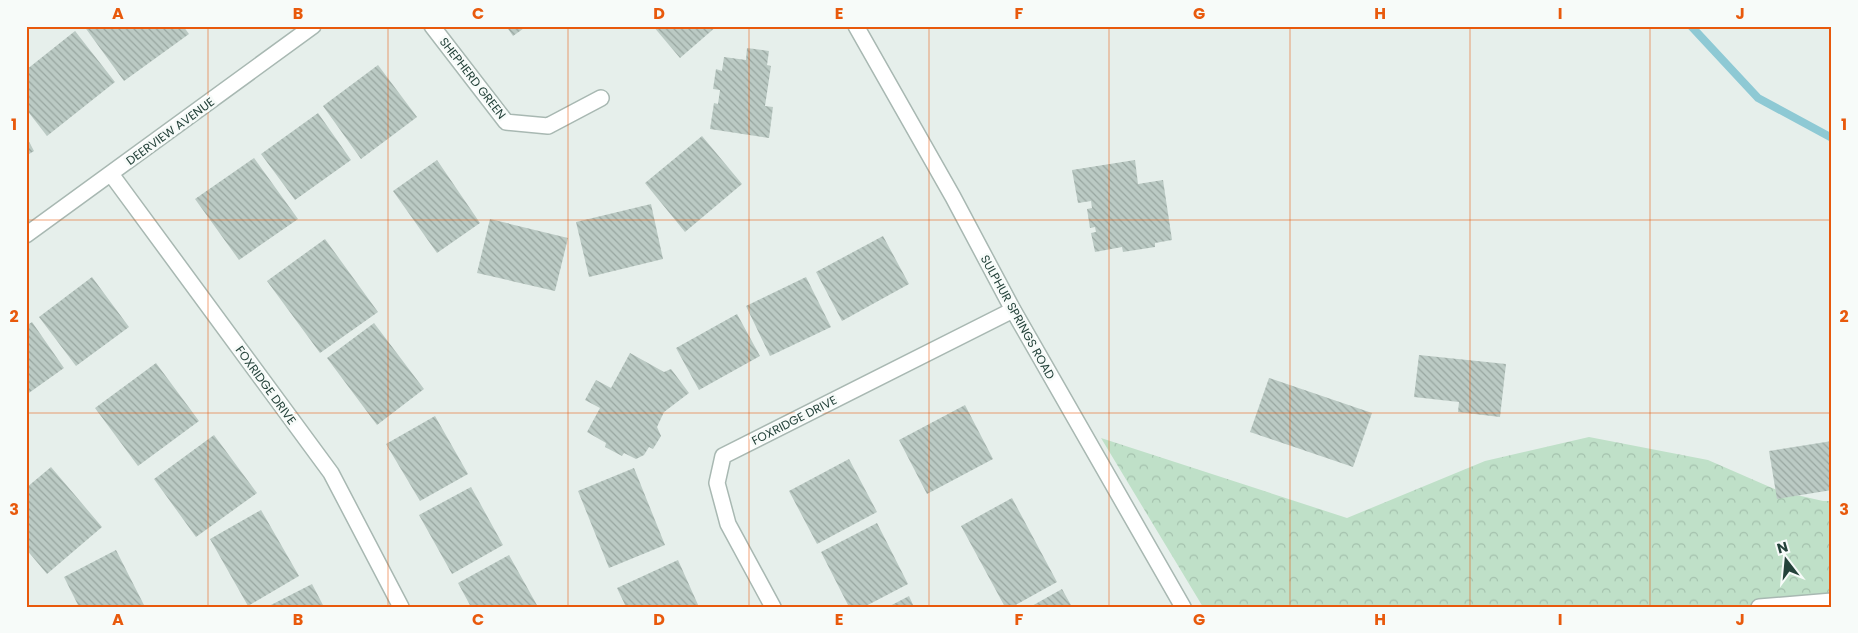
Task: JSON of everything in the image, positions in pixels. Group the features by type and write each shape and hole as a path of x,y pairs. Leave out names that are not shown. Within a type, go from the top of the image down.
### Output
{"street":[{"name":"DEERVIEW AVENUE","path":"26,235 313,26"},
{"name":"SHEPHERD GREEN","path":"432,26 506,122 548,126 600,98"},
{"name":"SULPHUR SPRINGS ROAD","path":"856,26 953,197 1012,310 1183,607"},
{"name":"FOXRIDGE DRIVE","path":"111,174 331,473 401,607"},
{"name":"FOXRIDGE DRIVE","path":"773,607 728,524 718,483 723,456 1012,310"},
{"path":"1759,607 1832,601"}],"green space":[{"path":"1589,437 1708,460 1779,491 1823,501 1832,501 1832,607 1203,607 1101,438 1347,518 1485,461"}],"building":[{"path":"84,26 183,26 189,34 124,81"},
{"path":"506,26 527,26 513,36"},
{"path":"653,26 717,26 680,58"},
{"path":"75,31 115,82 47,136 26,109 26,70"},
{"path":"747,48 769,51 767,65 771,66 765,106 773,107 769,138 710,129 714,103 718,104 720,90 713,89 716,69 722,71 724,57 746,60"},
{"path":"378,65 417,117 361,159 323,106"},
{"path":"318,113 351,160 295,200 261,154"},
{"path":"26,136 34,151 26,156"},
{"path":"702,136 742,184 685,232 645,183"},
{"path":"254,158 298,219 239,260 195,199"},
{"path":"437,160 480,223 437,253 393,191"},
{"path":"1135,160 1138,184 1163,180 1172,240 1155,243 1155,247 1123,252 1122,247 1095,252 1091,233 1096,232 1095,227 1090,228 1087,209 1092,208 1091,201 1078,203 1072,170"},
{"path":"651,204 663,259 589,277 576,222"},
{"path":"490,219 568,238 555,291 477,273"},
{"path":"883,236 909,284 842,321 816,272"},
{"path":"325,239 378,312 320,353 267,281"},
{"path":"92,277 129,327 76,366 39,317"},
{"path":"806,277 831,327 770,356 746,306"},
{"path":"737,314 760,356 699,390 676,348"},
{"path":"32,322 64,368 26,395 26,326"},
{"path":"374,323 424,389 377,425 327,358"},
{"path":"630,353 664,372 671,369 689,393 664,412 657,427 661,436 653,449 649,447 644,455 636,459 624,453 622,456 605,447 606,443 587,432 600,408 585,400 596,380 611,388"},
{"path":"1419,355 1506,364 1500,417 1458,412 1459,402 1414,397"},
{"path":"156,363 199,421 138,466 95,408"},
{"path":"1269,378 1372,413 1353,467 1250,432"},
{"path":"965,405 993,459 927,494 899,440"},
{"path":"435,416 468,474 420,501 386,444"},
{"path":"214,435 257,493 196,537 154,479"},
{"path":"1832,441 1832,490 1777,499 1769,451"},
{"path":"849,459 877,512 817,544 789,491"},
{"path":"51,467 102,527 47,574 26,549 26,488"},
{"path":"634,468 665,545 609,568 578,491"},
{"path":"471,487 503,545 452,574 419,515"},
{"path":"1012,498 1057,582 1012,607 1005,607 961,526"},
{"path":"261,510 299,576 248,606 210,539"},
{"path":"877,523 908,584 864,607 849,607 821,552"},
{"path":"116,550 145,607 79,607 64,577"},
{"path":"509,555 538,607 471,607 458,583"},
{"path":"678,560 699,607 626,607 617,588"},
{"path":"312,584 324,607 267,607"},
{"path":"1062,589 1072,607 1030,607"},
{"path":"909,596 914,607 888,607"}],"waterway":[{"path":"1691,26 1758,98 1832,138"}]}
